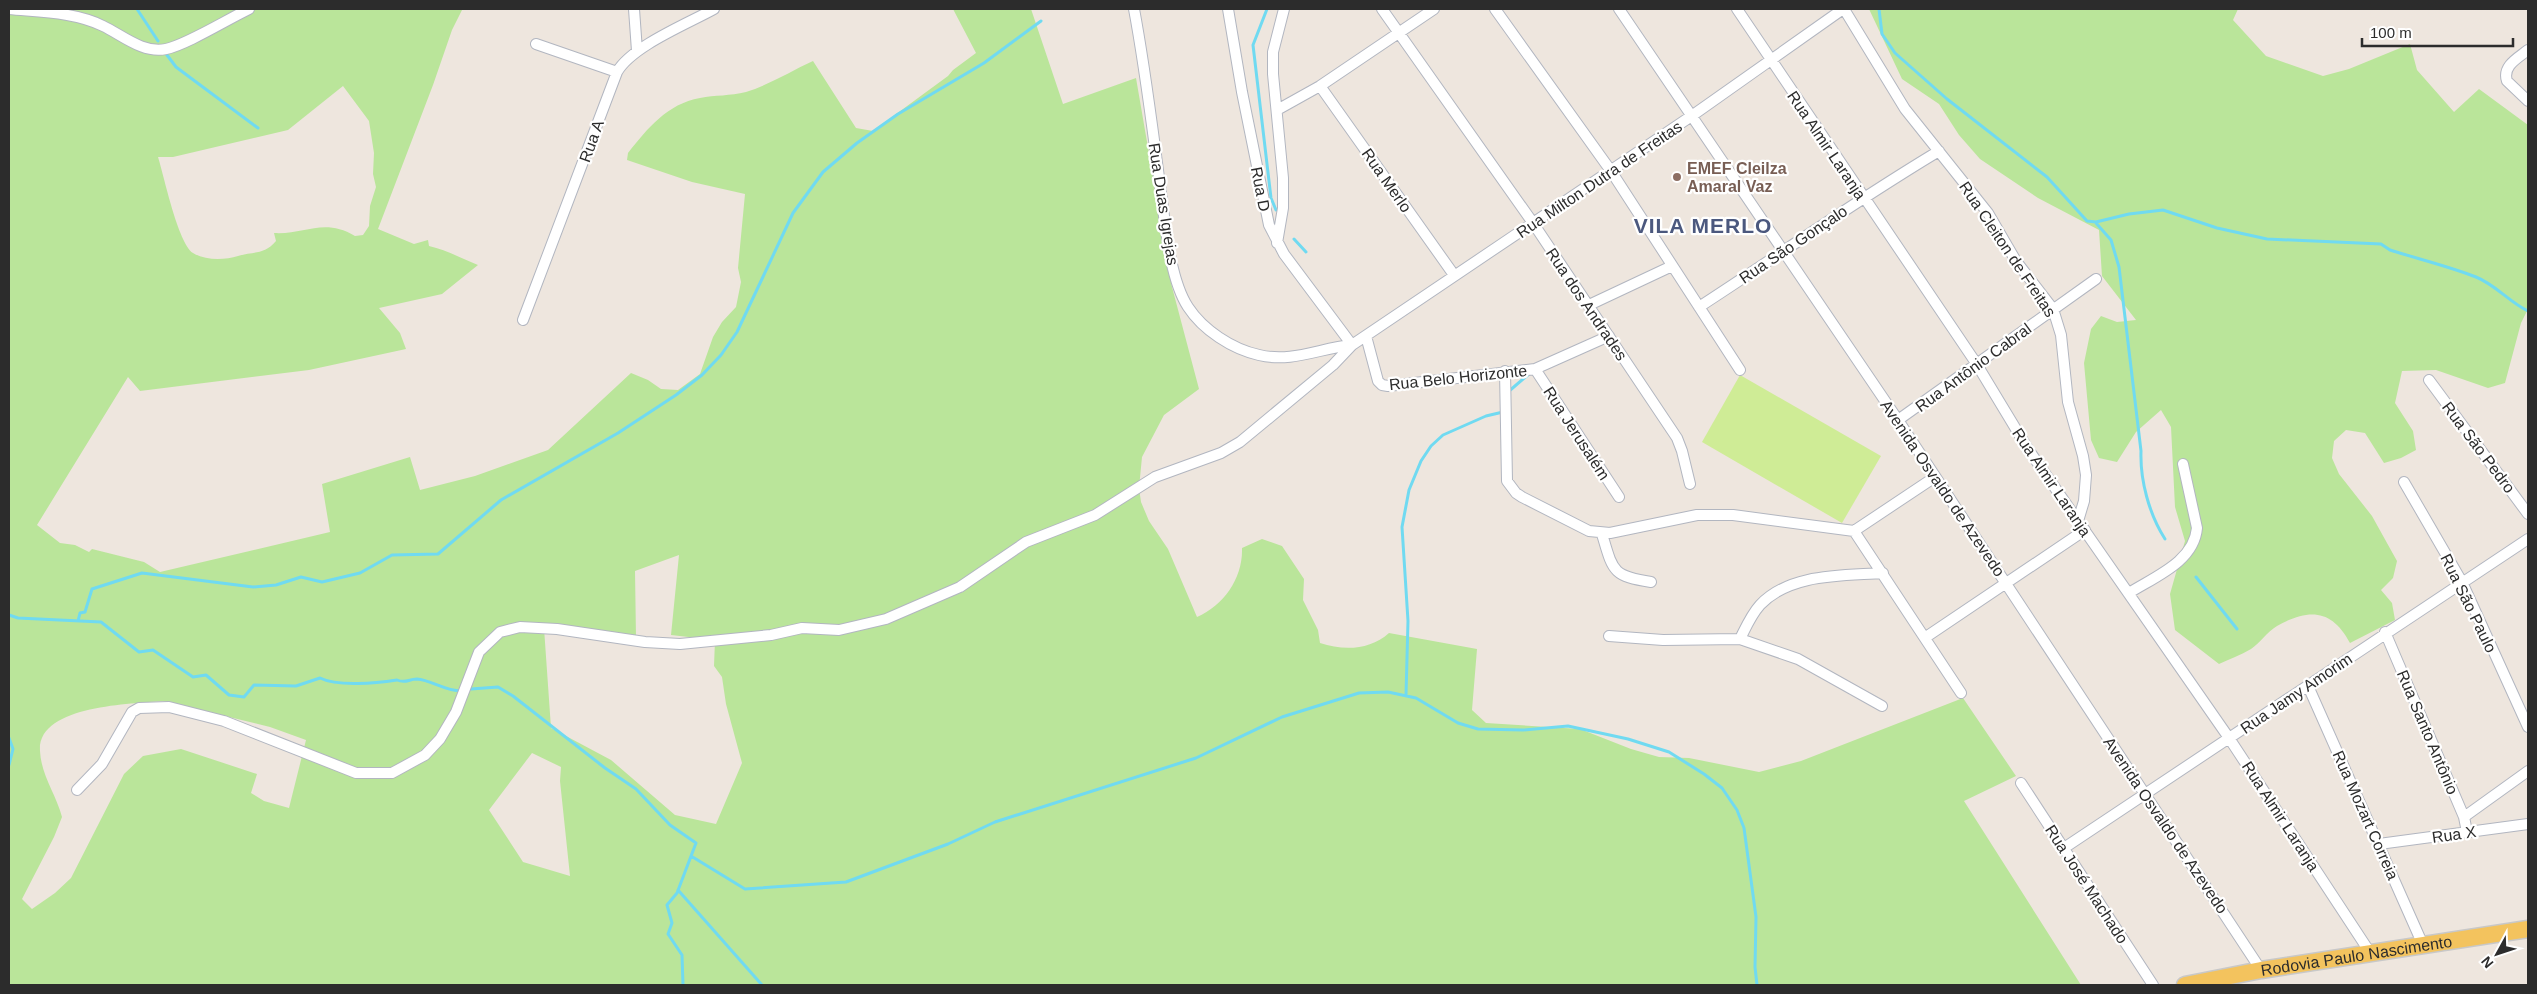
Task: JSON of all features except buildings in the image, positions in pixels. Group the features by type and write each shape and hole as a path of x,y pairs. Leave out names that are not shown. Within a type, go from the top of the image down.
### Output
{"main road":[{"name":"Rodovia Paulo Nascimento","path":"2185,985 2261,970 2528,929"}],"street":[{"path":"9,9 68,16 100,24 134,44 159,50 174,47 249,9"},
{"path":"634,9 637,51"},
{"name":"Rua A","path":"523,320 622,63 637,51 714,9"},
{"name":"Rua Duas Igrejas","path":"1134,9 1166,234 1179,284 1188,307 1207,328 1219,337 1237,348 1258,355 1295,357 1352,345"},
{"name":"Rua D","path":"1228,9 1268,221 1278,243 1317,301 1352,345"},
{"path":"1278,243 1283,208 1283,178 1272,74 1273,52 1284,9"},
{"name":"Rua dos Andrades","path":"1382,9 1533,223 1677,438 1690,484"},
{"path":"1277,110 1320,86 1434,9"},
{"path":"1495,9 1611,171 1740,370"},
{"name":"Avenida Osvaldo de Azevedo","path":"1619,9 1693,115 1898,420 2261,970"},
{"name":"Rua Almir Laranja","path":"1737,9 1862,197 1976,363 2019,435 2229,738 2371,954"},
{"name":"Rua Milton Dutra de Freitas","path":"1352,345 1693,115 1843,9"},
{"name":"Rua Cleiton de Freitas","path":"1843,9 1905,109 1988,213 2016,261 2053,309 2061,335 2068,402 2083,456 2086,475 2084,501 2078,521"},
{"path":"536,44 617,72"},
{"path":"2528,50 2505,71 2507,81 2528,101"},
{"name":"Rua Merlo","path":"1320,86 1454,275"},
{"name":"Rua São Gonçalo","path":"1700,307 1785,252 1862,197 1939,151"},
{"path":"1589,305 1672,266"},
{"name":"Rua Antônio Cabral","path":"1898,420 2096,279"},
{"name":"Rua Belo Horizonte","path":"1366,336 1378,381 1385,386 1535,369 1609,336"},
{"path":"77,790 102,764 132,712 139,708 169,707 224,721 356,773 392,773 425,755 440,739 456,712 480,652 500,632 520,627 557,629 645,642 680,644 771,635 802,628 839,630 886,619 960,587 1026,542 1095,515 1155,477 1221,453 1240,442 1311,383 1352,345"},
{"name":"Rua Jerusalém","path":"1535,369 1619,497"},
{"path":"1506,371 1505,473 1511,487 1522,497 1579,527 1602,534 1697,515 1733,515 1854,531 1935,477"},
{"name":"Rua São Pedro","path":"2429,380 2528,514"},
{"path":"2129,593 2180,561 2193,546 2198,528 2183,464"},
{"name":"Rua São Paulo","path":"2404,482 2462,582 2528,727"},
{"path":"1926,637 2084,530"},
{"path":"1854,531 1884,573 1961,692"},
{"path":"1602,534 1616,571 1627,578 1651,582"},
{"name":"Rua Jamy Amorim","path":"2064,848 2386,632 2528,540"},
{"path":"1740,638 1759,606 1781,588 1825,578 1884,573"},
{"name":"Rua Santo Antônio","path":"2386,632 2464,817 2467,832"},
{"path":"1609,636 1663,640 1740,638 1798,659 1882,706"},
{"name":"Rua Mozart Correia","path":"2308,686 2423,945"},
{"path":"2464,817 2528,771"},
{"name":"Rua José Machado","path":"2021,783 2153,985"},
{"name":"Rua X","path":"2379,844 2528,824"}],"green space":[{"path":"9,9 467,9 462,10 452,30 378,229 414,244 428,240 429,246 478,265 442,294 379,308 400,333 406,349 309,370 140,391 128,377 37,525 60,543 75,545 89,552 92,549 144,562 160,572 330,532 322,484 410,457 420,490 475,476 548,450 631,373 648,380 661,389 678,390 700,374 713,337 722,322 736,307 741,282 738,268 745,194 692,182 627,160 628,153 651,126 668,111 688,101 746,92 772,82 813,61 856,128 873,131 976,53 953,9 1031,9 1063,104 1136,78 1172,287 1199,389 1164,415 1142,457 1139,488 1141,502 1149,521 1168,549 1197,617 1216,605 1230,589 1239,570 1242,548 1262,539 1282,546 1304,579 1303,600 1318,630 1320,643 1347,648 1365,646 1382,639 1389,633 1477,649 1472,710 1486,723 1580,729 1631,749 1659,757 1689,758 1759,772 1801,761 1963,698 2016,776 1964,801 2081,985 9,985","holes":["343,86 369,121 374,153 373,174 376,187 370,206 369,226 363,235 355,236 344,230 333,228 314,228 274,233 276,241 267,249 259,252 221,259 210,259 193,253 187,247 177,223 158,157 173,157 288,130","679,555 671,635 715,640 714,666 722,677 726,704 742,763 716,824 675,815 611,760 551,728 544,628 636,638 635,571","163,701 270,727 306,740 289,808 264,801 251,793 257,774 181,749 143,756 124,774 71,878 55,893 32,909 22,899 54,837 62,817 41,760 40,751 43,736 54,724 69,716 110,706","532,753 561,767 560,781 570,876 523,862 489,810"]},
{"path":"1869,9 2238,9 2233,20 2266,56 2323,76 2349,69 2410,44 2417,70 2454,112 2479,89 2528,125 2528,309 2521,323 2505,383 2488,388 2436,370 2402,371 2395,403 2413,431 2416,450 2401,458 2384,463 2365,433 2346,430 2334,441 2332,458 2339,474 2372,516 2397,561 2393,578 2381,590 2392,603 2395,620 2350,643 2336,623 2327,618 2319,615 2299,616 2277,626 2251,649 2219,664 2175,630 2170,594 2185,541 2175,507 2171,427 2161,410 2136,432 2117,462 2099,458 2091,440 2084,363 2091,329 2101,316 2117,322 2136,320 2102,276 2099,230 2038,198 1980,159 1959,135 1939,104 1902,79"},
{"path":"1740,375 1881,456 1842,523 1702,442"}],"waterway":[{"path":"137,9 158,41"},
{"path":"1267,9 1253,45 1271,198 1276,210"},
{"path":"1879,9 1882,34 1895,53 1947,99 2047,177 2087,221 2096,222 2129,214 2163,210 2217,228 2267,239 2381,244 2390,250 2483,280 2528,311"},
{"path":"78,621 80,613 85,612 92,589 142,573 253,587 276,585 301,577 322,582 360,573 392,555 438,554 501,500 618,433 676,395 702,375 721,355 737,332 793,213 823,172 857,143 898,114 984,63 1041,21"},
{"path":"164,51 176,67 258,128"},
{"path":"2096,223 2111,240 2119,267 2144,485 2154,519 2165,539"},
{"path":"1294,239 1306,252"},
{"path":"1508,392 1529,374"},
{"path":"1406,695 1408,621 1402,527 1409,490 1421,461 1431,446 1443,435 1486,416 1503,412"},
{"path":"2196,577 2237,629"},
{"path":"9,615 18,618 101,622 139,652 153,650 193,677 206,675 229,695 244,697 254,685 296,686 320,678 337,683 358,684 417,679 455,691 461,691"},
{"path":"471,689 498,687 513,696 605,768 636,789 670,825 696,843 677,893 667,905 672,923 668,934 682,955 683,985"},
{"path":"691,856 745,889 846,882 948,844 995,822 1196,758 1282,717 1359,693 1388,692 1416,698 1458,723 1478,729 1523,730 1568,726 1628,739 1669,752 1722,788 1737,810 1744,828 1756,917 1755,967 1757,985"},
{"path":"9,738 13,749 9,765"},
{"path":"678,890 762,985"}],"place":[{"name":"EMEF Cleilza Amaral Vaz","path":"1677,177"}],"district":[{"name":"VILA MERLO","path":"1703,226"}]}
